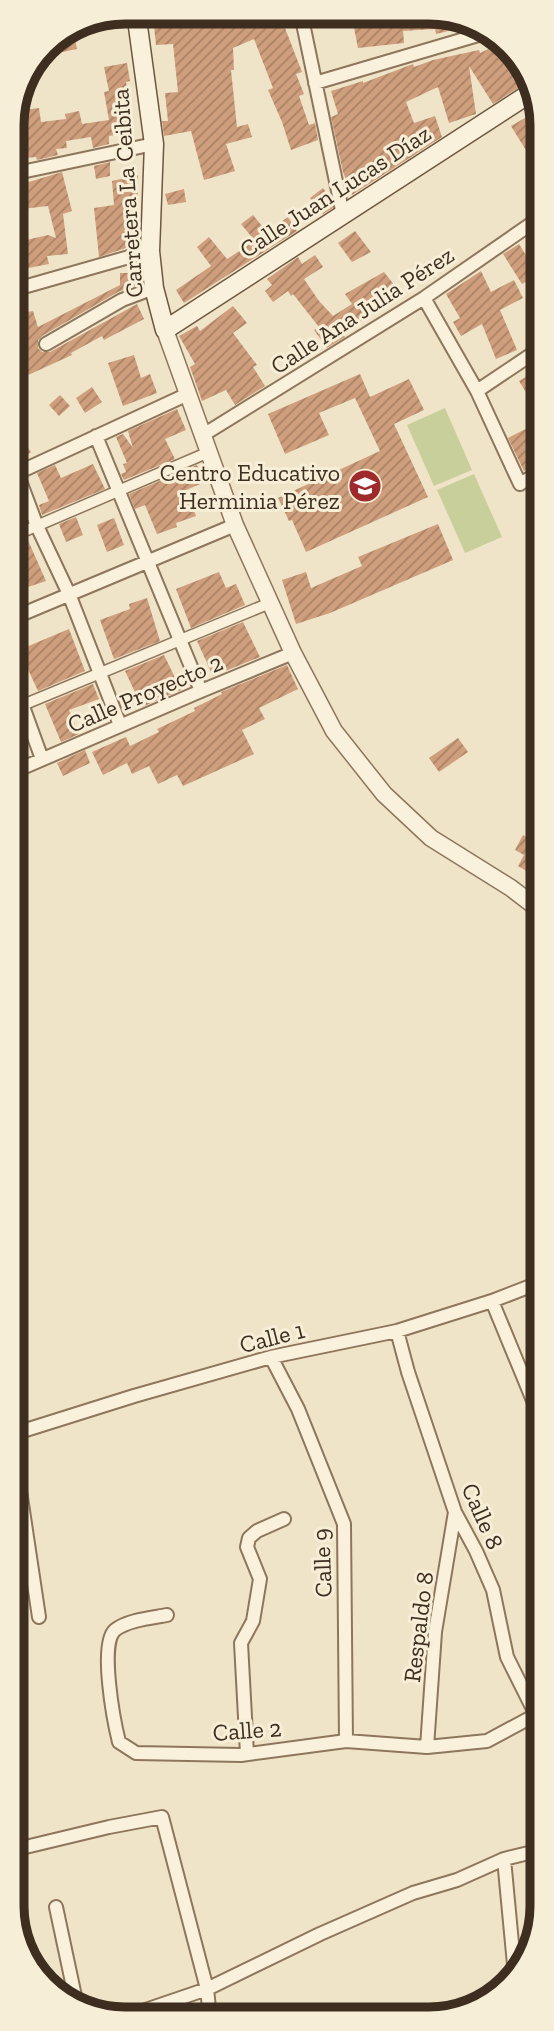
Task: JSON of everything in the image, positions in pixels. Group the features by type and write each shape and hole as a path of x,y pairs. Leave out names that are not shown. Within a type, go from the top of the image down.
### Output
{"main road":[{"name":"Carretera La Ceibita","path":"137,25 154,144 150,251 154,288 165,330"},
{"name":"Calle Juan Lucas Díaz","path":"165,330 525,97"}],"street":[{"path":"303,25 344,215"},
{"path":"315,83 475,36"},
{"path":"25,171 154,144"},
{"name":"Calle Ana Julia Pérez","path":"203,435 424,298 530,225"},
{"path":"25,287 150,251"},
{"path":"46,344 122,300 154,288"},
{"path":"424,298 477,391 520,484 530,478"},
{"name":"Carretera La Ceibita","path":"165,330 235,525 293,653 334,731 384,794 431,838 530,903"},
{"path":"477,391 530,355"},
{"path":"25,469 188,394"},
{"path":"96,436 201,691"},
{"path":"25,531 209,452"},
{"path":"25,498 69,594 120,725"},
{"path":"25,613 235,525"},
{"path":"25,704 99,671 270,603"},
{"name":"Calle Proyecto 2","path":"25,767 293,653"},
{"path":"25,722 42,759"},
{"name":"Calle 1","path":"25,1430 271,1357 397,1331 529,1287"},
{"path":"492,1301 529,1392"},
{"name":"Calle 8","path":"397,1331 455,1512 493,1590 507,1657 529,1696"},
{"name":"Calle 9","path":"271,1357 298,1409 344,1524 346,1741"},
{"name":"Respaldo 8","path":"426,1747 435,1632 455,1512"},
{"path":"247,1754 241,1643 253,1621 260,1579 247,1547 249,1538 257,1531 284,1519"},
{"path":"25,1524 39,1617"},
{"name":"Calle 2","path":"167,1615 129,1623 109,1637 111,1695 119,1742 135,1753 247,1754 346,1741 426,1747 488,1741 529,1718"},
{"path":"25,1847 162,1817 207,1989 209,2007"},
{"path":"154,2007 207,1989 412,1893 457,1880 504,1859 529,1853"},
{"path":"504,1859 514,1959"},
{"path":"56,1907 74,1992"}],"green space":[{"path":"445,408 472,470 434,486 407,425"},
{"path":"474,474 502,537 465,553 437,490"}],"building":[{"path":"284,25 302,72 296,74 304,94 299,96 309,125 315,123 318,140 291,150 268,90 273,88 254,39 233,48 234,70 231,70 237,127 248,124 252,137 226,144 235,171 204,180 191,131 164,136 162,121 168,121 165,93 178,92 173,44 156,45 154,26"},
{"path":"365,25 428,25 457,29 436,34 435,29 403,31 404,43 358,48 354,28"},
{"path":"75,39 77,49 62,52 61,48"},
{"path":"492,47 509,64 521,86 493,104 469,66 476,114 449,123 438,87 406,102 414,123 435,116 442,137 352,195 343,172 331,117 338,114 331,91 363,83 413,64 414,67 479,50 480,53"},
{"path":"127,63 130,81 126,82 127,99 133,132 109,136 109,144 93,148 91,137 66,141 67,148 56,149 58,155 37,160 36,157 25,158 26,109 39,108 41,122 66,119 65,114 79,111 82,124 109,120 104,92 109,91 104,67"},
{"path":"529,116 530,150 527,152 511,126"},
{"path":"110,162 110,176 96,179 94,166"},
{"path":"62,172 72,211 63,214 68,254 47,256 49,264 25,269 25,240 48,235 56,238 48,206 25,209 25,183"},
{"path":"138,175 138,240 132,246 99,257 94,208 114,205 112,181"},
{"path":"323,188 333,208 323,214 310,198"},
{"path":"184,189 186,202 168,205 165,194"},
{"path":"253,215 267,232 288,217 297,231 184,303 176,290 211,266 197,247 209,237 227,259 255,241 241,224"},
{"path":"355,231 371,252 352,262 338,243"},
{"path":"519,244 530,262 530,280 522,284 503,254"},
{"path":"315,255 323,267 304,279 333,316 352,304 345,294 384,272 399,291 363,320 341,332 345,337 327,348 314,330 319,327 293,294 291,296 288,291 273,302 265,291 272,285 267,279 298,257 302,264"},
{"path":"481,271 491,292 514,280 523,298 500,310 517,350 496,359 482,324 461,336 453,322 460,318 446,294"},
{"path":"120,273 137,273 137,285 118,292 42,336 38,340 38,348 42,352 50,352 137,304 144,319 104,340 102,336 71,353 72,355 25,377 25,312 33,311 38,327 120,285"},
{"path":"233,306 247,323 233,333 257,365 253,367 265,386 235,405 226,390 202,401 190,367 195,364 179,336 197,326 200,331"},
{"path":"134,355 141,378 150,374 157,393 123,406 108,363"},
{"path":"360,374 370,397 409,379 424,410 394,424 428,497 306,552 292,520 289,521 278,498 380,451 355,398 319,413 329,435 285,454 268,414"},
{"path":"530,375 530,399 519,381"},
{"path":"92,387 102,402 85,413 76,398"},
{"path":"60,395 70,406 59,416 49,405"},
{"path":"177,409 186,430 165,439 175,459 124,480 121,474 126,472 123,464 127,463 116,437 123,434 133,448 128,431"},
{"path":"530,427 530,468 524,471 508,438"},
{"path":"25,444 31,452 25,456"},
{"path":"93,464 105,489 42,515 39,505 49,501 37,473 55,465 61,478"},
{"path":"197,465 205,482 186,490 196,516 157,534 145,505 135,509 129,494"},
{"path":"76,517 83,535 66,542 59,524"},
{"path":"114,518 124,545 107,552 97,525"},
{"path":"438,524 453,560 330,613 296,624 282,580 306,572 311,588 362,566 358,557"},
{"path":"27,538 46,581 25,588"},
{"path":"219,572 226,588 236,584 245,605 191,628 176,589"},
{"path":"147,598 160,641 114,659 100,620 130,609 129,604"},
{"path":"243,622 260,657 213,676 197,641"},
{"path":"69,629 85,671 38,691 25,663 25,647"},
{"path":"164,655 181,690 142,707 125,671"},
{"path":"287,665 298,689 259,708 265,719 242,730 254,754 183,786 177,775 158,784 149,766 132,774 127,763 103,775 92,752 126,737 130,746 159,732 157,729 195,711 194,708 222,694 221,692"},
{"path":"93,684 99,699 69,710 79,734 61,742 45,704"},
{"path":"458,738 468,752 439,772 429,758"},
{"path":"85,750 90,763 63,776 57,763"},
{"path":"523,835 530,839 530,873 518,866 524,855 515,850"}],"place":[{"name":"Centro Educativo Herminia Pérez","path":"365,486"}]}
